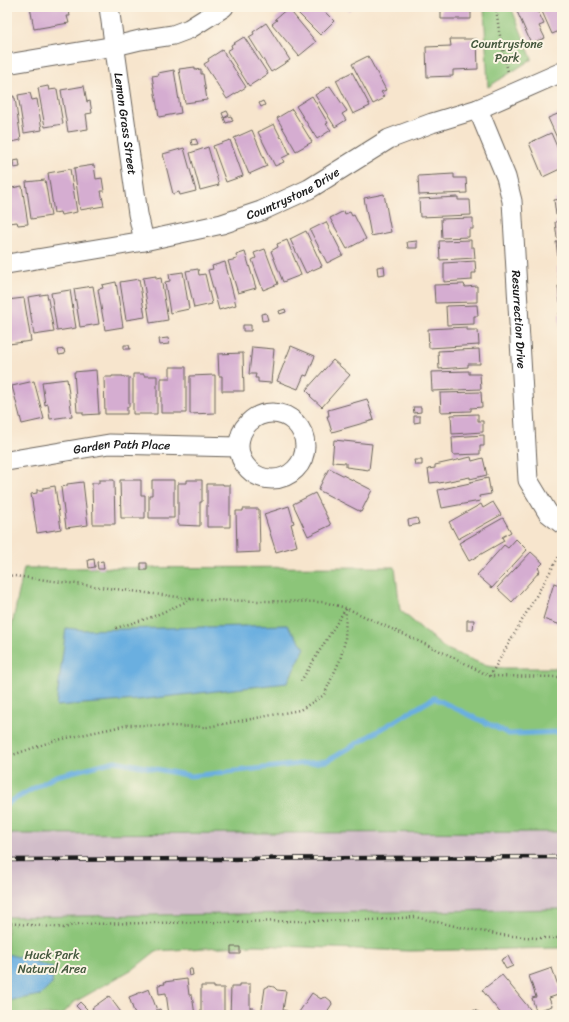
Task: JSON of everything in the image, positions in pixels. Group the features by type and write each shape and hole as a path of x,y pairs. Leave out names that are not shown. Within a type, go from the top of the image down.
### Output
{"street":[{"name":"Lemon Grass Street","path":"109,7 138,214 144,241"},
{"path":"7,64 174,35 189,29 224,7"},
{"name":"Countrystone Drive","path":"7,264 144,241 222,224 261,211 309,189 389,139 432,123 478,109 562,72"},
{"name":"Resurrection Drive","path":"478,109 506,177 512,201 528,480 548,513 562,524"},
{"name":"Garden Path Place","path":"7,461 109,444 238,447"}],"path":[{"path":"496,7 499,31 508,72"},
{"path":"489,676 562,551"},
{"path":"7,575 201,600 324,602 346,608 452,657 489,676 562,677"},
{"path":"116,628 152,617 192,599"},
{"path":"301,681 346,608"},
{"path":"7,756 53,741 128,725 207,727 300,710 324,695 340,660 345,641 346,608"},
{"path":"7,923 65,928 76,924 373,920 415,917 501,935 537,938 562,938"}],"shaded area":[{"path":"562,832 562,909 7,917 7,834"}],"green space":[{"name":"Countrystone Park","path":"484,7 511,7 532,59 488,87"},
{"path":"395,567 400,610 444,648 487,666 503,668 562,668 562,832 7,834 7,636 12,625 24,568"},
{"name":"Huck Park Natural Area","path":"562,909 562,948 409,951 255,945 156,951 136,967 73,1003 62,1015 7,1015 7,917"}],"water":[{"path":"287,625 305,648 287,683 138,700 56,706 66,628 83,630"},
{"path":"7,954 53,968 52,984 41,995 7,1001"}],"building":[{"path":"30,7 68,7 70,16 67,16 69,23 34,29"},
{"path":"292,7 320,7 334,21 320,35"},
{"path":"343,7 352,7 350,11"},
{"path":"441,7 471,7 471,19 441,19"},
{"path":"515,7 536,7 544,24 539,26 545,38 531,43"},
{"path":"540,7 562,7 562,30 552,34"},
{"path":"288,8 316,42 299,56 272,24 277,20 275,19"},
{"path":"266,23 290,60 271,72 249,37 254,34 253,32"},
{"path":"244,37 268,74 249,86 227,51 232,48 231,45"},
{"path":"450,39 477,39 478,69 453,70 453,76 427,77 426,47 451,46"},
{"path":"222,50 246,87 227,99 204,64 209,61 208,59"},
{"path":"368,56 386,90 381,92 384,96 382,97 383,99 373,104 352,64"},
{"path":"195,67 195,70 201,69 201,74 203,74 207,100 185,103 179,69"},
{"path":"174,70 181,113 159,117 152,76 159,75 158,73"},
{"path":"352,72 370,106 353,114 336,80"},
{"path":"48,86 49,90 57,89 63,124 45,127 38,88"},
{"path":"84,86 87,102 90,101 92,113 86,114 88,129 68,132 61,90"},
{"path":"330,86 347,111 342,114 346,120 335,127 315,95"},
{"path":"30,93 32,100 37,99 42,130 24,133 18,95"},
{"path":"14,96 21,140 7,143 7,97"},
{"path":"312,96 328,123 326,124 331,130 317,139 296,106"},
{"path":"263,101 265,105 261,107 259,103"},
{"path":"292,109 312,142 296,151 277,118"},
{"path":"227,111 229,115 224,118 222,113"},
{"path":"560,113 562,117 562,149 548,118"},
{"path":"231,116 233,121 226,123 224,118"},
{"path":"274,124 290,154 282,158 284,162 275,166 258,132"},
{"path":"252,130 267,166 249,174 234,138"},
{"path":"551,133 562,158 562,168 543,177 529,143"},
{"path":"196,139 198,144 192,145 191,140"},
{"path":"230,140 243,176 226,182 213,146"},
{"path":"208,147 219,185 200,190 190,153"},
{"path":"184,148 196,191 180,195 179,192 173,194 163,154"},
{"path":"19,160 20,167 14,168 13,161"},
{"path":"94,165 96,179 102,178 104,191 101,191 104,206 80,210 74,168"},
{"path":"70,169 77,212 61,215 60,212 54,213 48,173"},
{"path":"454,174 454,178 466,178 467,193 419,195 418,176"},
{"path":"45,180 51,216 31,219 26,182"},
{"path":"22,186 28,224 18,225 17,222 9,223 7,189"},
{"path":"384,194 391,232 371,236 364,198"},
{"path":"458,197 458,200 470,200 471,215 420,217 419,199"},
{"path":"562,199 562,214 556,215 554,200"},
{"path":"344,211 345,214 350,212 352,216 354,215 366,239 347,249 330,218"},
{"path":"473,218 473,229 469,229 469,237 442,238 441,219"},
{"path":"562,221 562,237 557,238 555,222"},
{"path":"326,222 343,255 327,263 310,230"},
{"path":"306,231 322,266 306,273 290,239"},
{"path":"287,240 301,275 283,282 271,251 278,247 277,244"},
{"path":"471,240 471,247 474,247 475,258 440,260 439,241"},
{"path":"417,241 417,248 408,248 407,242"},
{"path":"562,241 562,257 558,257 556,242"},
{"path":"265,249 278,284 263,290 252,260 256,258 254,253"},
{"path":"245,252 256,288 238,293 228,261 237,259 236,255"},
{"path":"475,261 476,273 472,273 472,280 444,282 444,263"},
{"path":"225,262 236,305 219,310 208,270 213,269 212,266"},
{"path":"384,266 385,274 378,275 377,267"},
{"path":"557,267 562,267 562,282 559,282"},
{"path":"198,269 199,275 205,274 212,304 194,308 186,271"},
{"path":"183,272 189,309 170,313 165,282 170,281 169,274"},
{"path":"156,276 156,279 161,278 168,320 150,323 143,278"},
{"path":"139,279 145,317 126,320 120,282"},
{"path":"116,282 123,327 105,330 98,289 103,288 102,285"},
{"path":"464,284 465,287 477,286 477,302 435,303 434,285"},
{"path":"93,286 99,324 80,327 74,289"},
{"path":"558,286 562,286 562,301 560,302"},
{"path":"70,290 76,328 57,331 51,293"},
{"path":"47,294 54,332 34,335 28,297"},
{"path":"24,298 31,341 9,344 7,331 7,300"},
{"path":"477,305 478,316 474,316 474,324 447,325 446,306"},
{"path":"285,309 286,312 280,314 279,311"},
{"path":"266,313 268,320 262,321 261,314"},
{"path":"559,313 562,313 562,327 560,327"},
{"path":"243,325 251,325 251,331 243,331"},
{"path":"467,327 467,330 478,330 479,345 429,348 428,329"},
{"path":"168,338 169,344 160,345 159,339"},
{"path":"124,345 129,345 130,349 124,349"},
{"path":"291,346 315,356 307,376 304,375 298,389 277,381"},
{"path":"252,347 274,349 271,383 258,382 258,378 255,378 256,374 249,374"},
{"path":"64,349 65,354 59,355 58,350"},
{"path":"479,349 480,364 468,364 468,367 439,369 438,351"},
{"path":"243,353 244,391 222,391 222,376 219,376 218,354"},
{"path":"333,360 350,375 322,407 306,390"},
{"path":"170,367 186,367 186,413 161,413 161,378 170,378"},
{"path":"96,370 99,414 83,415 83,412 77,412 74,372"},
{"path":"469,371 469,374 480,374 481,389 432,391 431,372"},
{"path":"133,374 157,376 157,414 133,414"},
{"path":"215,375 215,413 190,414 190,376"},
{"path":"104,377 129,377 129,407 127,407 127,414 105,414"},
{"path":"67,379 72,416 50,419 48,404 45,405 42,382"},
{"path":"34,381 44,419 22,424 12,386"},
{"path":"481,392 482,407 471,408 471,411 441,412 440,393"},
{"path":"367,399 374,420 332,432 327,416 329,416 328,410"},
{"path":"413,407 421,407 421,412 414,413"},
{"path":"478,414 478,421 483,421 483,432 452,434 451,415"},
{"path":"414,416 420,416 420,422 414,423"},
{"path":"484,435 484,446 480,446 480,454 453,455 452,437"},
{"path":"334,440 372,444 369,470 346,467 346,463 332,462"},
{"path":"471,457 472,461 483,458 487,475 470,479 470,477 439,483 430,483 428,469 435,468 435,465"},
{"path":"414,460 422,460 422,465 415,465"},
{"path":"329,468 372,490 361,512 318,490"},
{"path":"488,478 491,494 479,496 480,501 442,508 438,490"},
{"path":"99,480 114,480 115,524 93,524 92,483 99,483"},
{"path":"120,480 141,480 141,495 145,495 145,518 121,518"},
{"path":"152,480 174,480 174,518 149,518 149,495 152,495"},
{"path":"187,480 202,480 200,526 178,525 178,483 187,483"},
{"path":"83,482 88,525 66,528 61,487 67,486 67,484"},
{"path":"207,484 230,485 230,527 207,527"},
{"path":"55,486 61,529 37,533 31,494 37,493 37,490 43,490 43,488"},
{"path":"315,493 331,525 308,536 293,504"},
{"path":"493,502 501,515 458,539 449,522 481,504 483,508"},
{"path":"289,506 294,523 291,524 297,546 276,552 264,514"},
{"path":"243,509 259,509 260,552 237,553 236,511 243,511"},
{"path":"417,518 419,524 409,526 408,520"},
{"path":"503,518 511,532 502,537 504,541 469,561 459,543"},
{"path":"516,539 527,550 492,588 477,575 504,545 508,548"},
{"path":"531,552 543,563 538,568 540,571 512,602 497,588"},
{"path":"94,559 95,567 89,568 88,560"},
{"path":"103,561 104,569 98,569 97,562"},
{"path":"141,563 147,563 147,570 141,570"},
{"path":"562,575 561,625 543,619 554,583 559,585"},
{"path":"467,620 474,620 473,630 467,630"},
{"path":"231,947 240,947 240,954 231,954"},
{"path":"508,956 513,966 506,969 501,960"},
{"path":"552,968 561,994 549,998 552,1006 536,1011 532,998 536,997 529,976"},
{"path":"188,969 192,969 193,975 189,976"},
{"path":"502,975 534,1014 533,1015 502,1015 482,990"},
{"path":"187,979 189,995 192,995 195,1015 169,1015 166,993 159,994 158,985 165,984 164,982"},
{"path":"239,984 250,984 250,1008 254,1008 254,1015 230,1015 231,987 239,987"},
{"path":"201,986 224,988 224,1015 201,1015"},
{"path":"269,986 274,987 277,990 286,991 283,1010 287,1011 286,1015 261,1015 265,988"},
{"path":"149,989 157,1010 160,1009 162,1015 135,1015 129,997"},
{"path":"312,993 321,999 326,997 331,1001 332,1004 325,1015 297,1015"},
{"path":"109,996 123,1015 97,1015 92,1008"},
{"path":"80,1002 87,1009 83,1013 76,1006"},
{"path":"474,1010 485,1015 471,1015"}],"waterway":[{"path":"7,805 8,803 56,776 115,761 191,776 327,761 434,698 509,734 562,732"}],"railway":[{"path":"7,860 562,857"}]}
